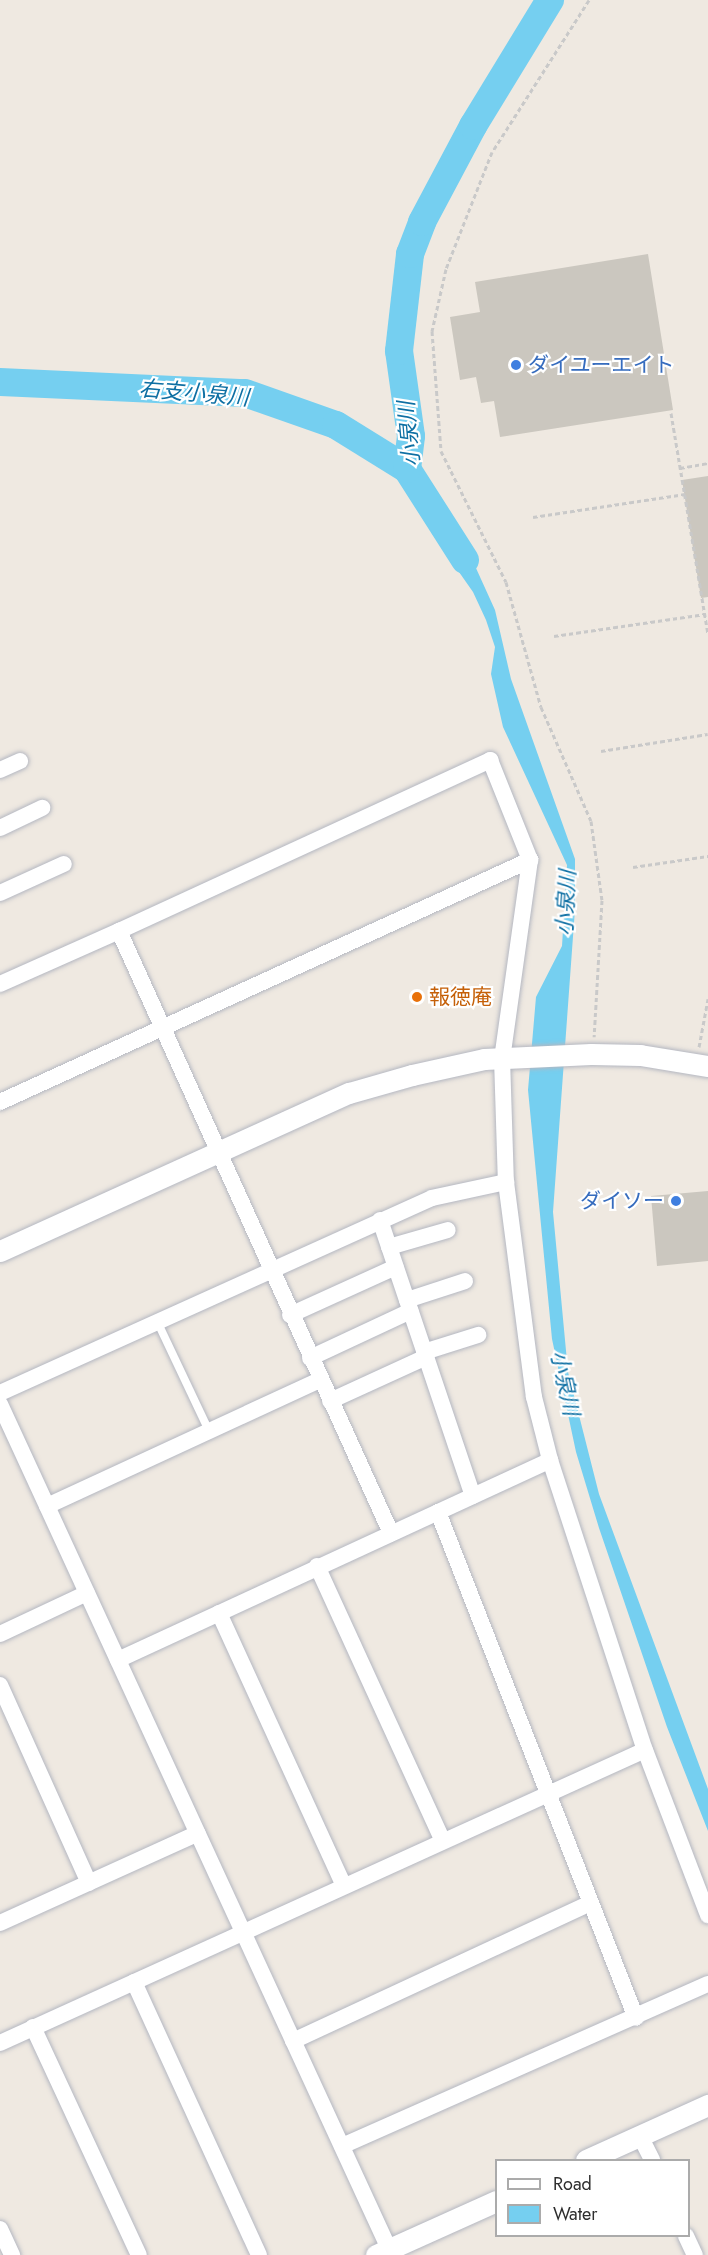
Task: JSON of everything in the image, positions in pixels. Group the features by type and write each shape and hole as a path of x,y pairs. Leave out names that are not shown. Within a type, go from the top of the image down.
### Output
{"street":[{"path":"1,980 119,931 490,760 530,860 512,1058 506,1182 534,1397 550,1460 645,1750 708,1915"},
{"path":"0,770 20,761"},
{"path":"0,828 42,808"},
{"path":"0,1102 530,860"},
{"path":"0,893 64,864"},
{"path":"119,931 269,1269 391,1533"},
{"path":"0,1251 218,1150 349,1093 463,1063 512,1058 591,1054 703,1057"},
{"path":"0,1393 269,1269 432,1198 506,1182"},
{"path":"380,1220 473,1496"},
{"path":"389,1247 448,1230"},
{"path":"290,1315 396,1267"},
{"path":"310,1358 409,1305 465,1281"},
{"path":"330,1401 425,1354 478,1335"},
{"path":"47,1506 320,1380"},
{"path":"0,1404 342,2146 382,2252 495,2200"},
{"path":"118,1660 550,1460"},
{"path":"438,1512 588,1904 636,2018"},
{"path":"317,1566 443,1841"},
{"path":"0,1634 87,1593"},
{"path":"219,1613 344,1886"},
{"path":"0,1685 88,1883"},
{"path":"0,2043 645,1750"},
{"path":"0,1923 198,1833"},
{"path":"293,2041 588,1904"},
{"path":"134,1982 259,2255"},
{"path":"342,2146 636,2018 708,1984"},
{"path":"33,2027 140,2255"},
{"path":"588,2159 708,2104"},
{"path":"640,2136 651,2159"},
{"path":"0,2229 12,2255"},
{"path":"687,2237 695,2255"}],"lane":[{"path":"157,1321 209,1431"}],"path":[{"path":"589,0 492,152 446,269 432,332 441,451 506,582 541,707 591,821 602,900 598,1006 591,1054"},
{"path":"671,413 708,633"},
{"path":"680,468 708,463"},
{"path":"533,517 685,494"},
{"path":"554,636 705,614"},
{"path":"601,751 708,734"},
{"path":"633,867 708,856"},
{"path":"703,1057 708,999"}],"water":[{"path":"456,524 495,610 511,679 575,859 575,909 553,1212 568,1372 599,1494 708,1789 708,1831 667,1727 599,1528 576,1452 552,1339 528,1090 536,997 562,946 567,865 503,727 491,674 495,647 486,620 473,592 431,532"}],"building":[{"path":"648,254 673,410 500,437 494,401 481,403 476,377 460,380 450,317 480,312 475,282"},
{"path":"708,476 708,597 701,598 682,480"},
{"path":"708,1191 708,1261 657,1266 651,1196"}],"waterway":[{"name":"小泉川","path":"465,560 407,469 411,436 399,351 410,254 422,222 473,126 550,0"},
{"name":"右支小泉川","path":"0,382 245,393 336,425 407,469"}],"place":[{"name":"ダイユーエイト","path":"516,365"},
{"name":"報徳庵","path":"417,997"},
{"name":"ダイソー","path":"676,1201"}]}
